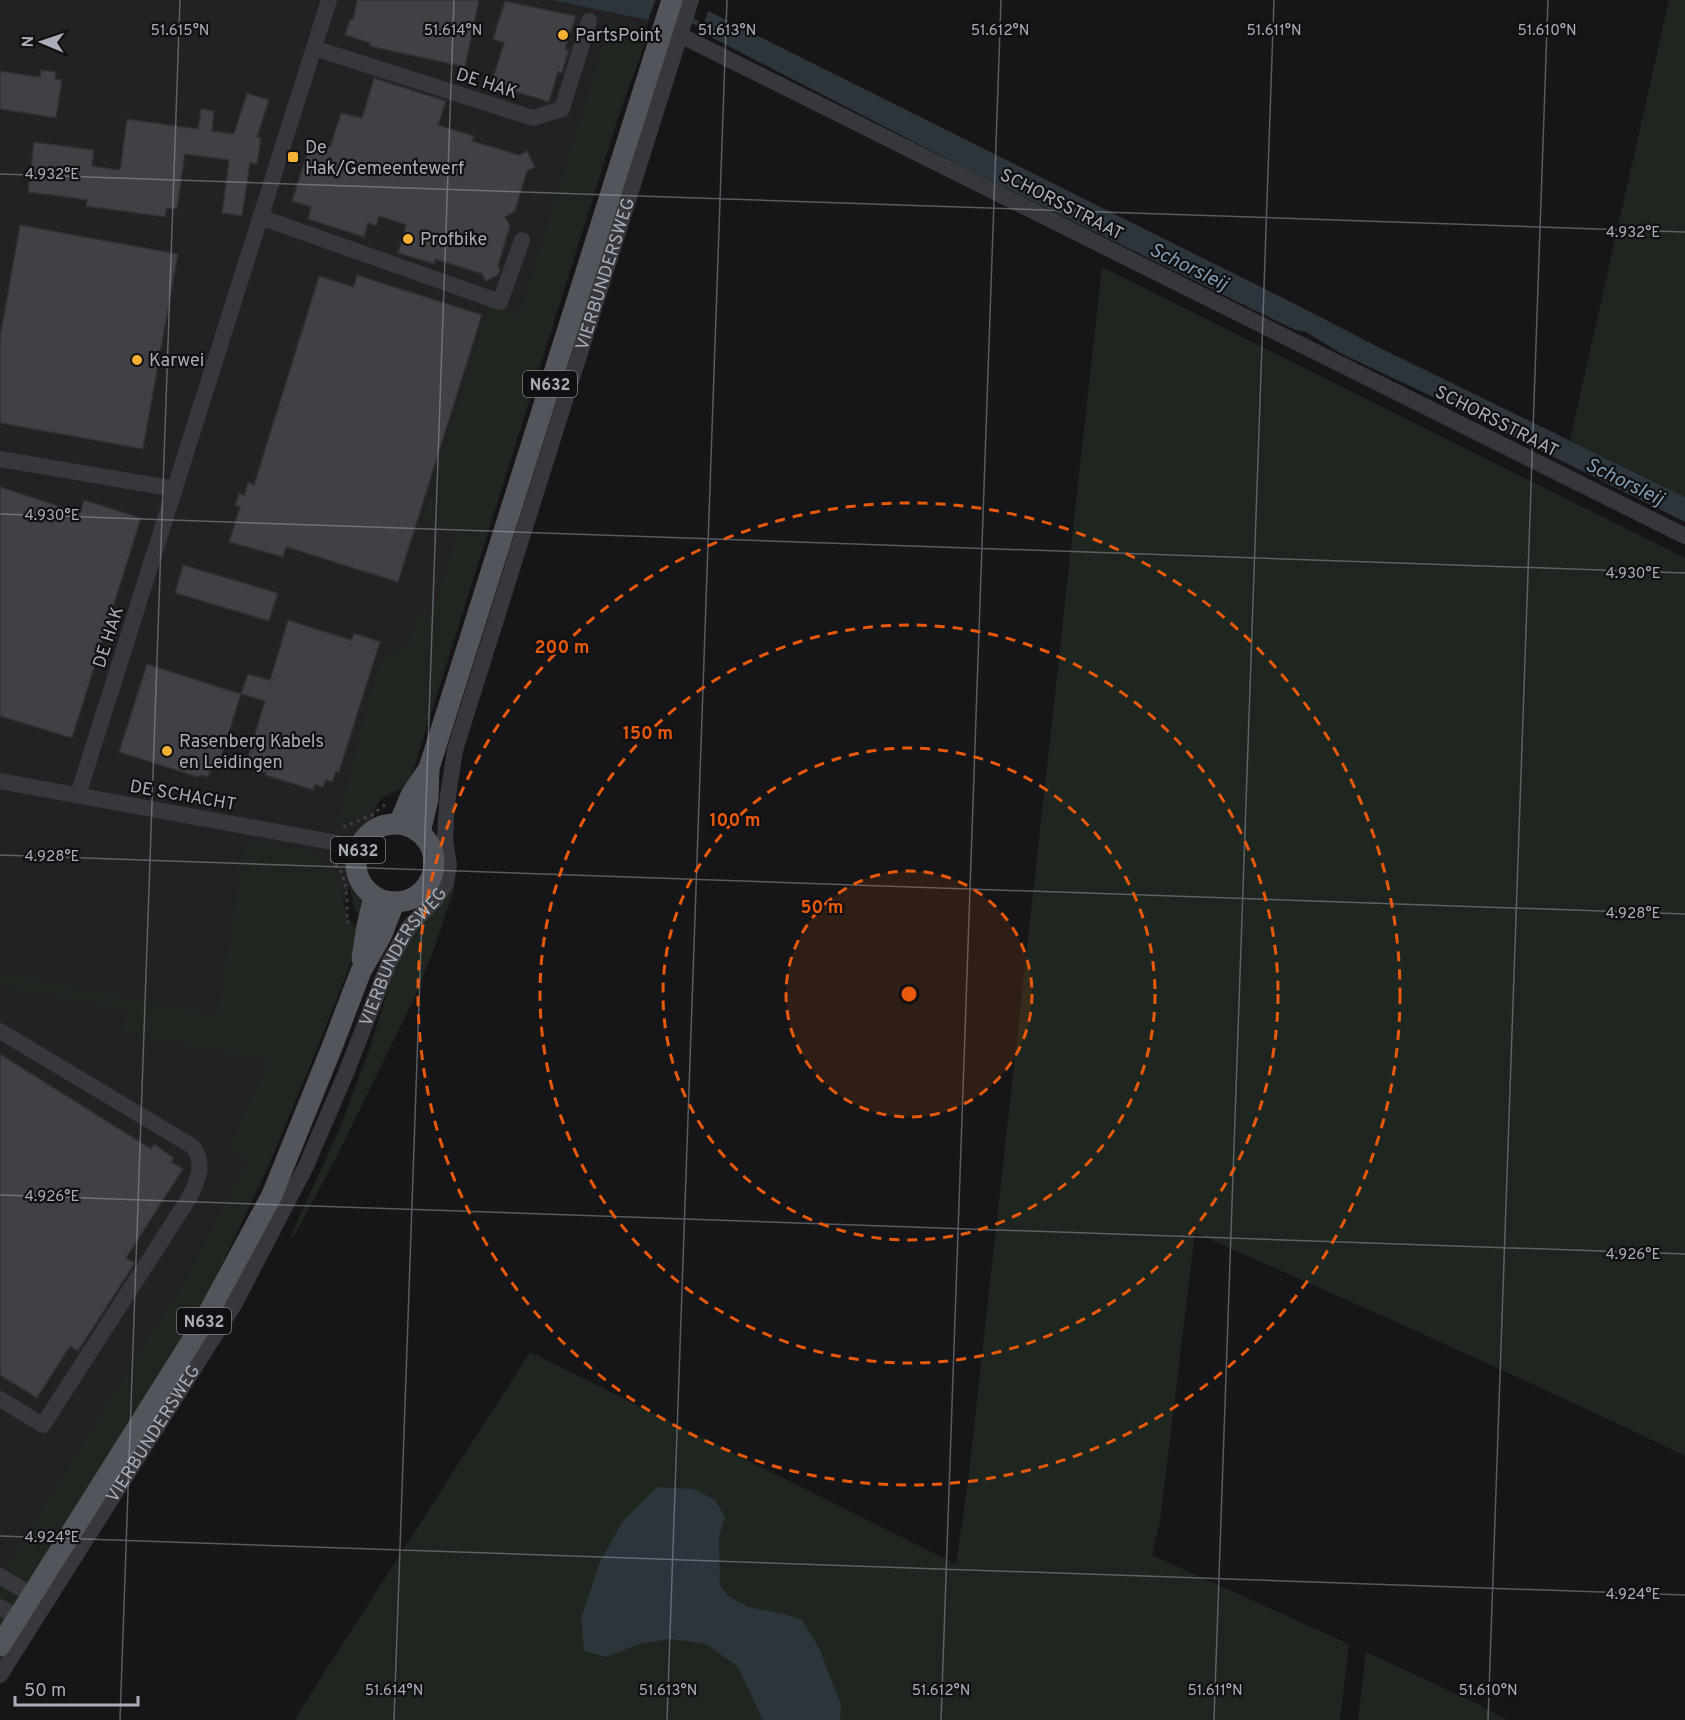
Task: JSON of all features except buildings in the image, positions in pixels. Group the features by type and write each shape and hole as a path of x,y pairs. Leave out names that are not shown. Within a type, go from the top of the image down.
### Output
{"main road":[{"name":"VIERBUNDERSWEG","path":"399,824 411,795 429,768 535,463 672,0"},
{"name":"VIERBUNDERSWEG","path":"420,832 428,799 429,768"},
{"name":"N632","path":"384,900 364,887 357,875 356,861 359,847 365,837 375,829 387,825 399,824 420,832"},
{"path":"384,900 407,901 420,894 429,884 434,870 434,856 429,843 420,832"},
{"name":"VIERBUNDERSWEG","path":"0,1646 9,1612 32,1595 116,1476 203,1323 272,1195 361,970 367,926 384,900"}],"street":[{"name":"DE HAK","path":"78,795 328,0"},
{"name":"VIERBUNDERSWEG","path":"0,1675 116,1476 234,1305 306,1166 346,1073 388,963 409,927 436,899 446,883 449,865 445,839 447,802 455,750 535,463 691,0"},
{"name":"DE HAK","path":"314,48 533,118 562,109 589,21"},
{"name":"SCHORSSTRAAT","path":"680,35 1685,536"},
{"path":"260,217 500,302 522,240"},
{"path":"0,459 174,489"},
{"name":"DE SCHACHT","path":"0,782 359,847"},
{"path":"0,1031 192,1146 200,1160 200,1172 197,1184 189,1198 43,1425 0,1398"},
{"path":"0,1576 32,1595"}],"shaded area":[{"path":"0,0 656,0 346,896 287,1043 250,1161 185,1294 0,1586"},
{"path":"1669,0 1685,0 1685,497 1570,440"},
{"path":"610,21 650,30 620,112 407,790 389,794 365,813 337,825 365,711 383,657 409,646 416,614 431,618 458,530 422,521 488,306 519,315"},
{"path":"1102,267 1685,558 1685,1456 1441,1342 1195,1233 1160,1521 1152,1555 1349,1644 1340,1720 294,1720 530,1352 956,1564 968,1482"},
{"path":"245,840 296,847 310,851 322,860 332,869 338,879 347,915 361,931 345,978 268,1167 218,1273 182,1342 0,1629 0,1577 142,1347 178,1293 247,1160 228,1149 268,1061 121,1033 126,1010 0,986 0,972 217,1015"},
{"path":"332,855 340,857 351,865 368,893 361,918 354,906 345,872"},
{"path":"455,880 453,893 415,997 336,1158 294,1236 290,1238 341,1125 368,1053 393,975 408,940 447,896"},
{"path":"1366,1652 1482,1706 1507,1720 1358,1720"}],"water":[{"path":"552,0 655,0 648,20"},
{"path":"708,11 1380,348 1685,497 1685,522 1342,354 1306,332 1295,330 963,167 701,32"},
{"path":"657,1487 694,1489 715,1500 725,1517 719,1537 720,1585 728,1596 748,1607 802,1620 819,1648 841,1704 840,1720 763,1720 738,1667 706,1644 670,1639 639,1644 606,1657 584,1651 581,1618 600,1562 623,1521"}],"waterway":[{"name":"Schorsleij","path":"693,21 707,28"}],"place":[{"name":"PartsPoint","path":"563,35"},
{"name":"De Hak/Gemeentewerf","path":"293,157"},
{"name":"Profbike","path":"408,239"},
{"name":"Karwei","path":"137,360"},
{"name":"Rasenberg Kabels en Leidingen","path":"167,751"}]}
